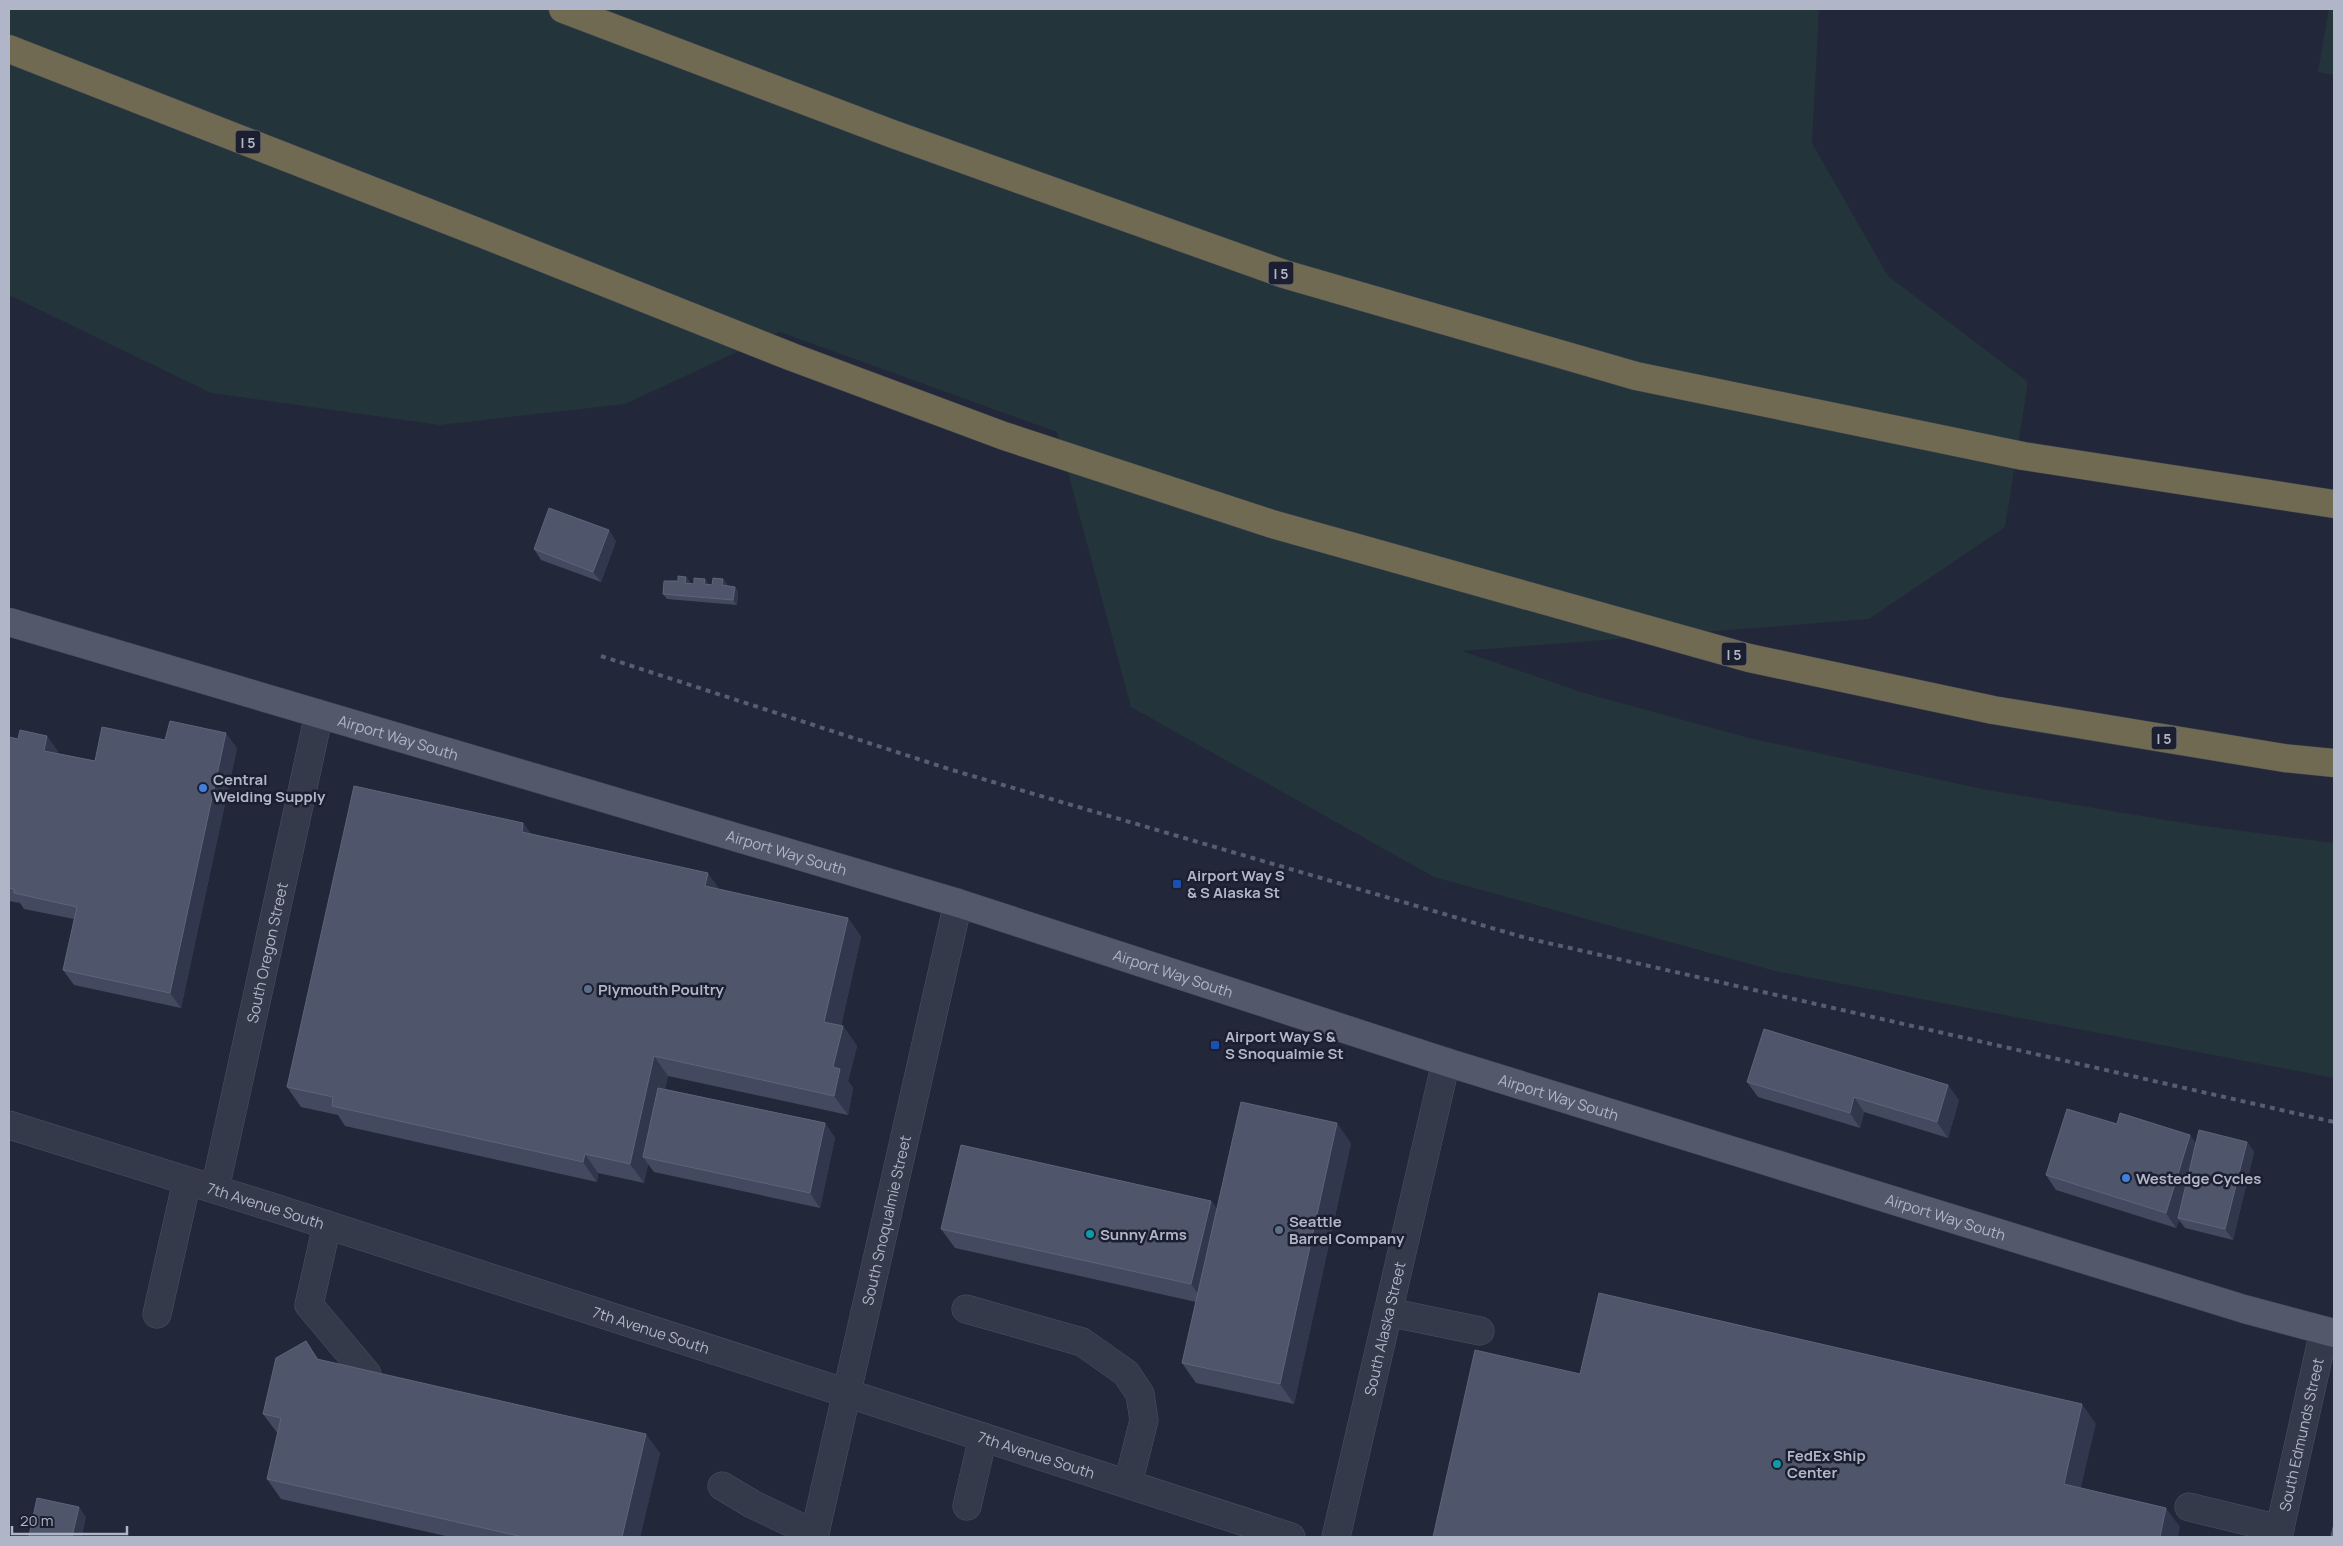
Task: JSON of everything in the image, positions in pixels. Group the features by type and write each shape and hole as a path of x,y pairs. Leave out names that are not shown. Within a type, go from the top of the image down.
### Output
{"highway":[{"name":"I 5","path":"564,9 890,133 1284,274 1636,376 2023,456 2334,504"},
{"name":"I 5","path":"9,49 792,357 1004,436 1272,524 1479,584 1749,658 1993,710 2284,758 2334,763"}],"main road":[{"name":"Airport Way South","path":"9,622 958,903 1446,1062 2235,1307 2329,1332"}],"street":[{"name":"South Oregon Street","path":"215,1189 319,714"},
{"name":"South Snoqualmie Street","path":"815,1536 958,903"},
{"name":"South Alaska Street","path":"1336,1537 1446,1062"},
{"name":"7th Avenue South","path":"9,1124 847,1392 1128,1484 1217,1526 1291,1537"},
{"path":"157,1314 187,1181"},
{"path":"327,1225 309,1305 367,1374"},
{"path":"966,1309 1082,1342 1126,1373 1140,1394 1144,1420 1128,1484"},
{"path":"1388,1312 1480,1331"},
{"name":"South Edmunds Street","path":"2279,1533 2329,1332"},
{"path":"967,1506 983,1437"},
{"path":"722,1486 752,1504 815,1536"},
{"path":"2189,1507 2279,1533"}],"shaded area":[{"path":"9,9 1819,9 1812,143 1888,276 2028,382 2005,527 1869,619 1462,651 1581,692 1749,738 1987,790 2190,824 2334,843 2334,1078 1775,971 1434,877 1131,707 1057,432 780,332 625,404 440,425 211,393 9,295"},
{"path":"2329,9 2334,9 2334,75 2318,72"}],"building":[{"path":"549,508 609,530 593,572 534,549"},
{"path":"678,576 686,577 685,583 694,584 694,578 705,579 704,584 712,585 713,578 723,579 722,585 735,587 733,600 663,594 664,581 678,581"},
{"path":"170,721 226,733 170,993 63,970 77,907 14,893 14,889 9,888 9,737 18,739 20,730 47,736 44,751 95,761 102,727 165,740"},
{"name":"Plymouth Poultry","path":"354,786 523,823 522,832 708,873 705,886 848,918 824,1022 843,1026 833,1067 840,1069 834,1096 654,1056 630,1164 585,1154 583,1162 332,1106 333,1097 287,1087"},
{"path":"1764,1029 1948,1085 1937,1122 1854,1097 1850,1113 1747,1082"},
{"path":"658,1088 825,1123 810,1193 643,1157"},
{"path":"1241,1102 1337,1123 1280,1384 1182,1363"},
{"path":"2067,1109 2117,1124 2120,1113 2190,1135 2166,1213 2046,1175"},
{"path":"2199,1130 2247,1142 2225,1229 2178,1218"},
{"name":"Sunny Arms","path":"961,1145 1211,1201 1191,1284 941,1229"},
{"name":"FedEx Ship Center","path":"1599,1293 2082,1404 2064,1484 2166,1508 2160,1537 1433,1537 1475,1350 1580,1374"},
{"path":"306,1341 317,1359 646,1434 622,1537 523,1537 267,1479 281,1418 263,1414 276,1358"},
{"path":"37,1498 79,1507 72,1537 29,1536"},
{"path":"2334,1523 2334,1537 2331,1537"}],"railway":[{"path":"601,656 952,770 1526,938 2334,1122"}],"place":[{"name":"Central Welding Supply","path":"203,788"},
{"name":"Airport Way S & S Alaska St","path":"1177,884"},
{"name":"Plymouth Poultry","path":"588,989"},
{"name":"Airport Way S & S Snoqualmie St","path":"1215,1045"},
{"name":"Westedge Cycles","path":"2126,1178"},
{"name":"Seattle Barrel Company","path":"1279,1230"},
{"name":"Sunny Arms","path":"1090,1234"},
{"name":"FedEx Ship Center","path":"1777,1464"}]}
